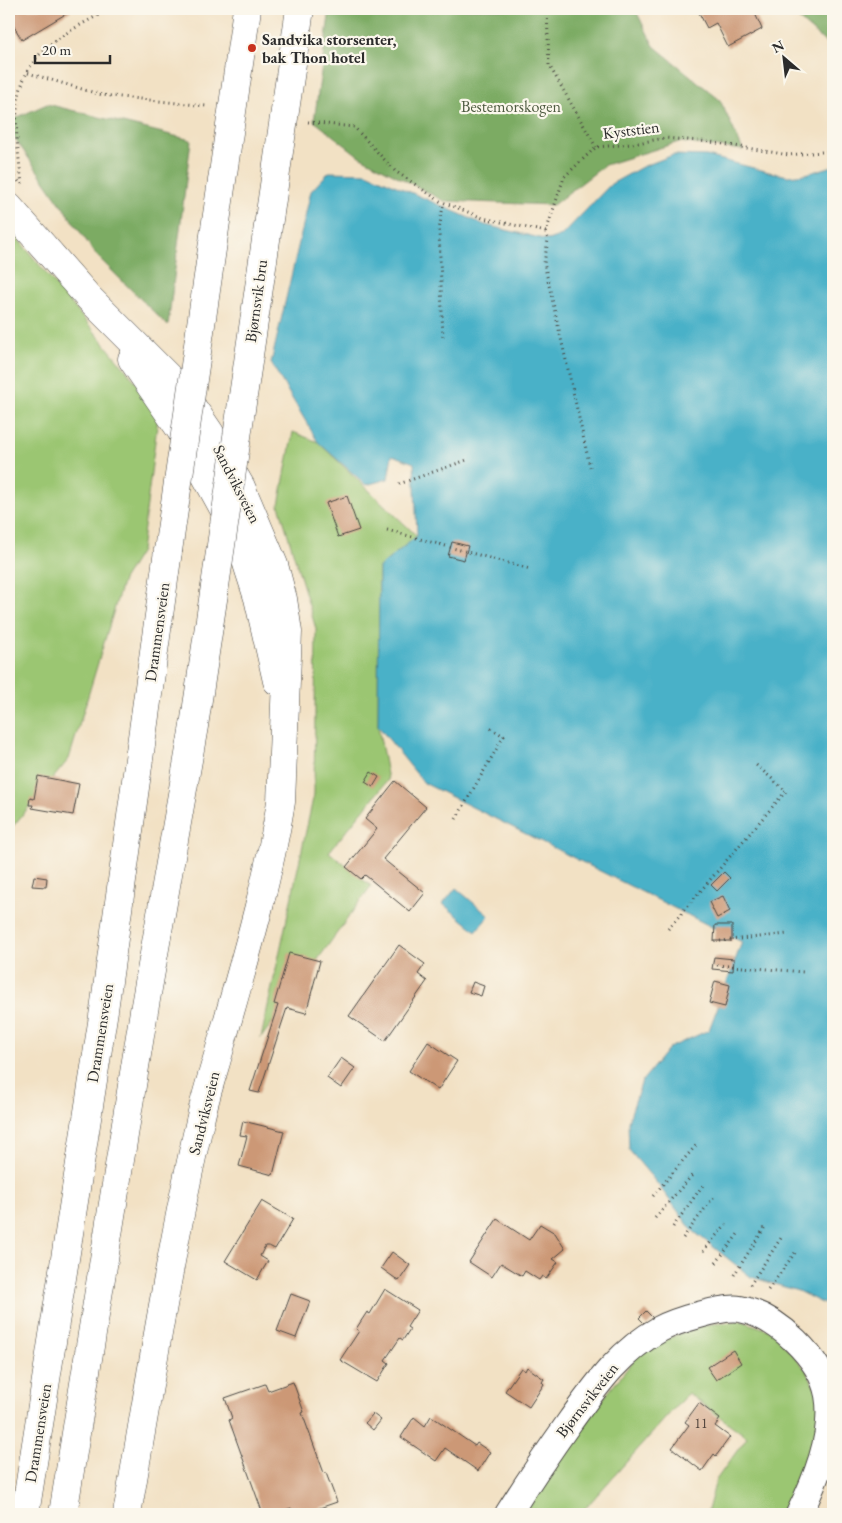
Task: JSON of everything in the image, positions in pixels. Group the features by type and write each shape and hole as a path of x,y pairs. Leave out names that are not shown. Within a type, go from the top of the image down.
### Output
{"main road":[{"name":"Drammensveien","path":"26,1514 104,1010 168,551 247,9"},
{"name":"Bjørnsvik bru","path":"63,1514 144,1011 194,726 300,9"},
{"name":"Sandviksveien","path":"9,207 89,298 172,416 232,524 247,563 263,616 284,714 281,802 278,822 251,938 200,1119 171,1262 127,1514"}],"street":[{"name":"Bjørnsvikveien","path":"508,1514 546,1454 601,1378 630,1348 661,1328 701,1314 739,1309 767,1320 788,1334 806,1352 821,1372 828,1396 828,1423 823,1451 809,1493 799,1514"}],"path":[{"path":"9,169 22,187 17,146 16,112 20,90 28,73 39,56 56,42 71,31 110,9"},
{"path":"547,9 549,65 596,147"},
{"path":"28,73 102,95 192,104"},
{"path":"322,124 354,127 395,171 440,201 483,218 546,232"},
{"name":"Kyststien","path":"590,467 544,263 548,240 546,232 564,177 596,147 632,144 665,138 711,142 789,155 833,151"},
{"path":"442,206 439,230 443,339"},
{"path":"399,484 467,460"},
{"path":"387,530 530,569"},
{"path":"456,819 504,736 490,728"},
{"path":"668,928 786,791 755,764"},
{"path":"720,941 788,934"},
{"path":"717,965 804,972"},
{"path":"654,1196 697,1144"},
{"path":"655,1218 694,1173"},
{"path":"673,1227 703,1185"},
{"path":"683,1238 715,1195"},
{"path":"703,1252 728,1222"},
{"path":"734,1275 765,1227"},
{"path":"716,1263 738,1234"},
{"path":"750,1285 780,1238"},
{"path":"768,1290 798,1250"}],"green space":[{"name":"Bestemorskogen","path":"330,9 635,9 654,46 720,100 743,150 679,142 605,165 553,205 444,201 359,156 314,121"},
{"path":"787,9 833,9 833,49"},
{"path":"47,104 191,140 168,326 97,256 9,130 9,121"},
{"path":"9,228 159,410 141,551 123,580 69,759 9,831"},
{"path":"293,432 318,442 417,536 379,567 378,726 388,780 329,852 371,886 261,1038 314,794 316,629 279,505"},
{"path":"742,1321 772,1331 807,1371 821,1400 817,1450 794,1499 784,1514 707,1514 716,1480 747,1437 688,1393 580,1514 521,1514 553,1462 637,1356 671,1337 703,1325"}],"water":[{"path":"673,155 707,156 788,176 806,174 833,166 833,1285 826,1305 798,1291 751,1277 692,1230 629,1150 628,1122 642,1081 669,1048 709,1030 742,942 424,783 378,726 379,567 417,536 414,463 392,455 388,479 366,485 318,442 271,363 311,191 329,172 367,173 485,225 548,240 562,235 611,184 642,167"},
{"path":"456,888 489,916 476,931 443,904"}],"building":[{"path":"9,9 74,9 22,40 9,18"},
{"path":"697,9 753,9 762,29 728,47 716,23 707,28"},
{"path":"347,496 359,530 338,537 326,503"},
{"path":"452,542 468,546 464,560 448,556"},
{"path":"371,772 379,777 373,787 365,782"},
{"path":"38,776 79,784 73,815 32,808 33,805 29,805 30,798 34,799"},
{"path":"395,781 426,807 383,859 425,893 410,912 365,875 361,879 346,867 377,829 365,819"},
{"path":"724,872 730,878 717,891 711,885"},
{"path":"34,876 47,878 46,887 32,886"},
{"path":"723,896 730,911 717,918 709,902"},
{"path":"715,925 732,925 732,941 714,941"},
{"path":"399,945 425,964 418,974 427,981 385,1041 349,1016"},
{"path":"289,953 320,961 306,1013 287,1008 259,1093 250,1091 278,1005 274,1004"},
{"path":"714,957 734,959 733,971 712,969"},
{"path":"715,981 730,985 725,1007 709,1003"},
{"path":"473,982 484,986 481,996 469,992"},
{"path":"428,1042 457,1061 438,1090 409,1071"},
{"path":"341,1058 355,1068 341,1088 327,1078"},
{"path":"243,1121 284,1131 273,1175 239,1166 247,1136 240,1135"},
{"path":"262,1201 293,1219 275,1249 265,1246 260,1256 268,1261 257,1280 225,1261"},
{"path":"497,1219 529,1240 540,1224 555,1233 565,1249 553,1259 558,1262 546,1279 542,1276 539,1280 525,1271 522,1276 501,1263 492,1277 469,1262"},
{"path":"392,1252 410,1265 399,1281 381,1268"},
{"path":"385,1289 418,1310 407,1327 410,1329 403,1340 400,1338 385,1360 389,1363 377,1382 340,1360 359,1331 356,1329 367,1312 370,1314"},
{"path":"291,1294 310,1301 296,1338 277,1331"},
{"path":"646,1311 654,1319 647,1326 639,1318"},
{"path":"733,1350 741,1363 716,1380 707,1367"},
{"path":"527,1367 544,1379 542,1382 544,1384 529,1407 505,1391 521,1368 525,1371"},
{"path":"293,1382 324,1473 326,1473 337,1502 302,1514 294,1514 291,1508 273,1514 271,1511 263,1514 229,1420 232,1418 225,1398 265,1384 268,1391"},
{"path":"699,1403 720,1419 715,1426 730,1437 716,1456 714,1454 702,1471 672,1448 689,1425 685,1422"},
{"path":"373,1414 381,1420 373,1430 365,1423"},
{"path":"431,1416 475,1446 477,1443 490,1452 478,1471 445,1448 436,1461 401,1437 414,1417 425,1426"}],"place":[{"name":"Sandvika storsenter, bak Thon hotel","path":"252,48"}]}
